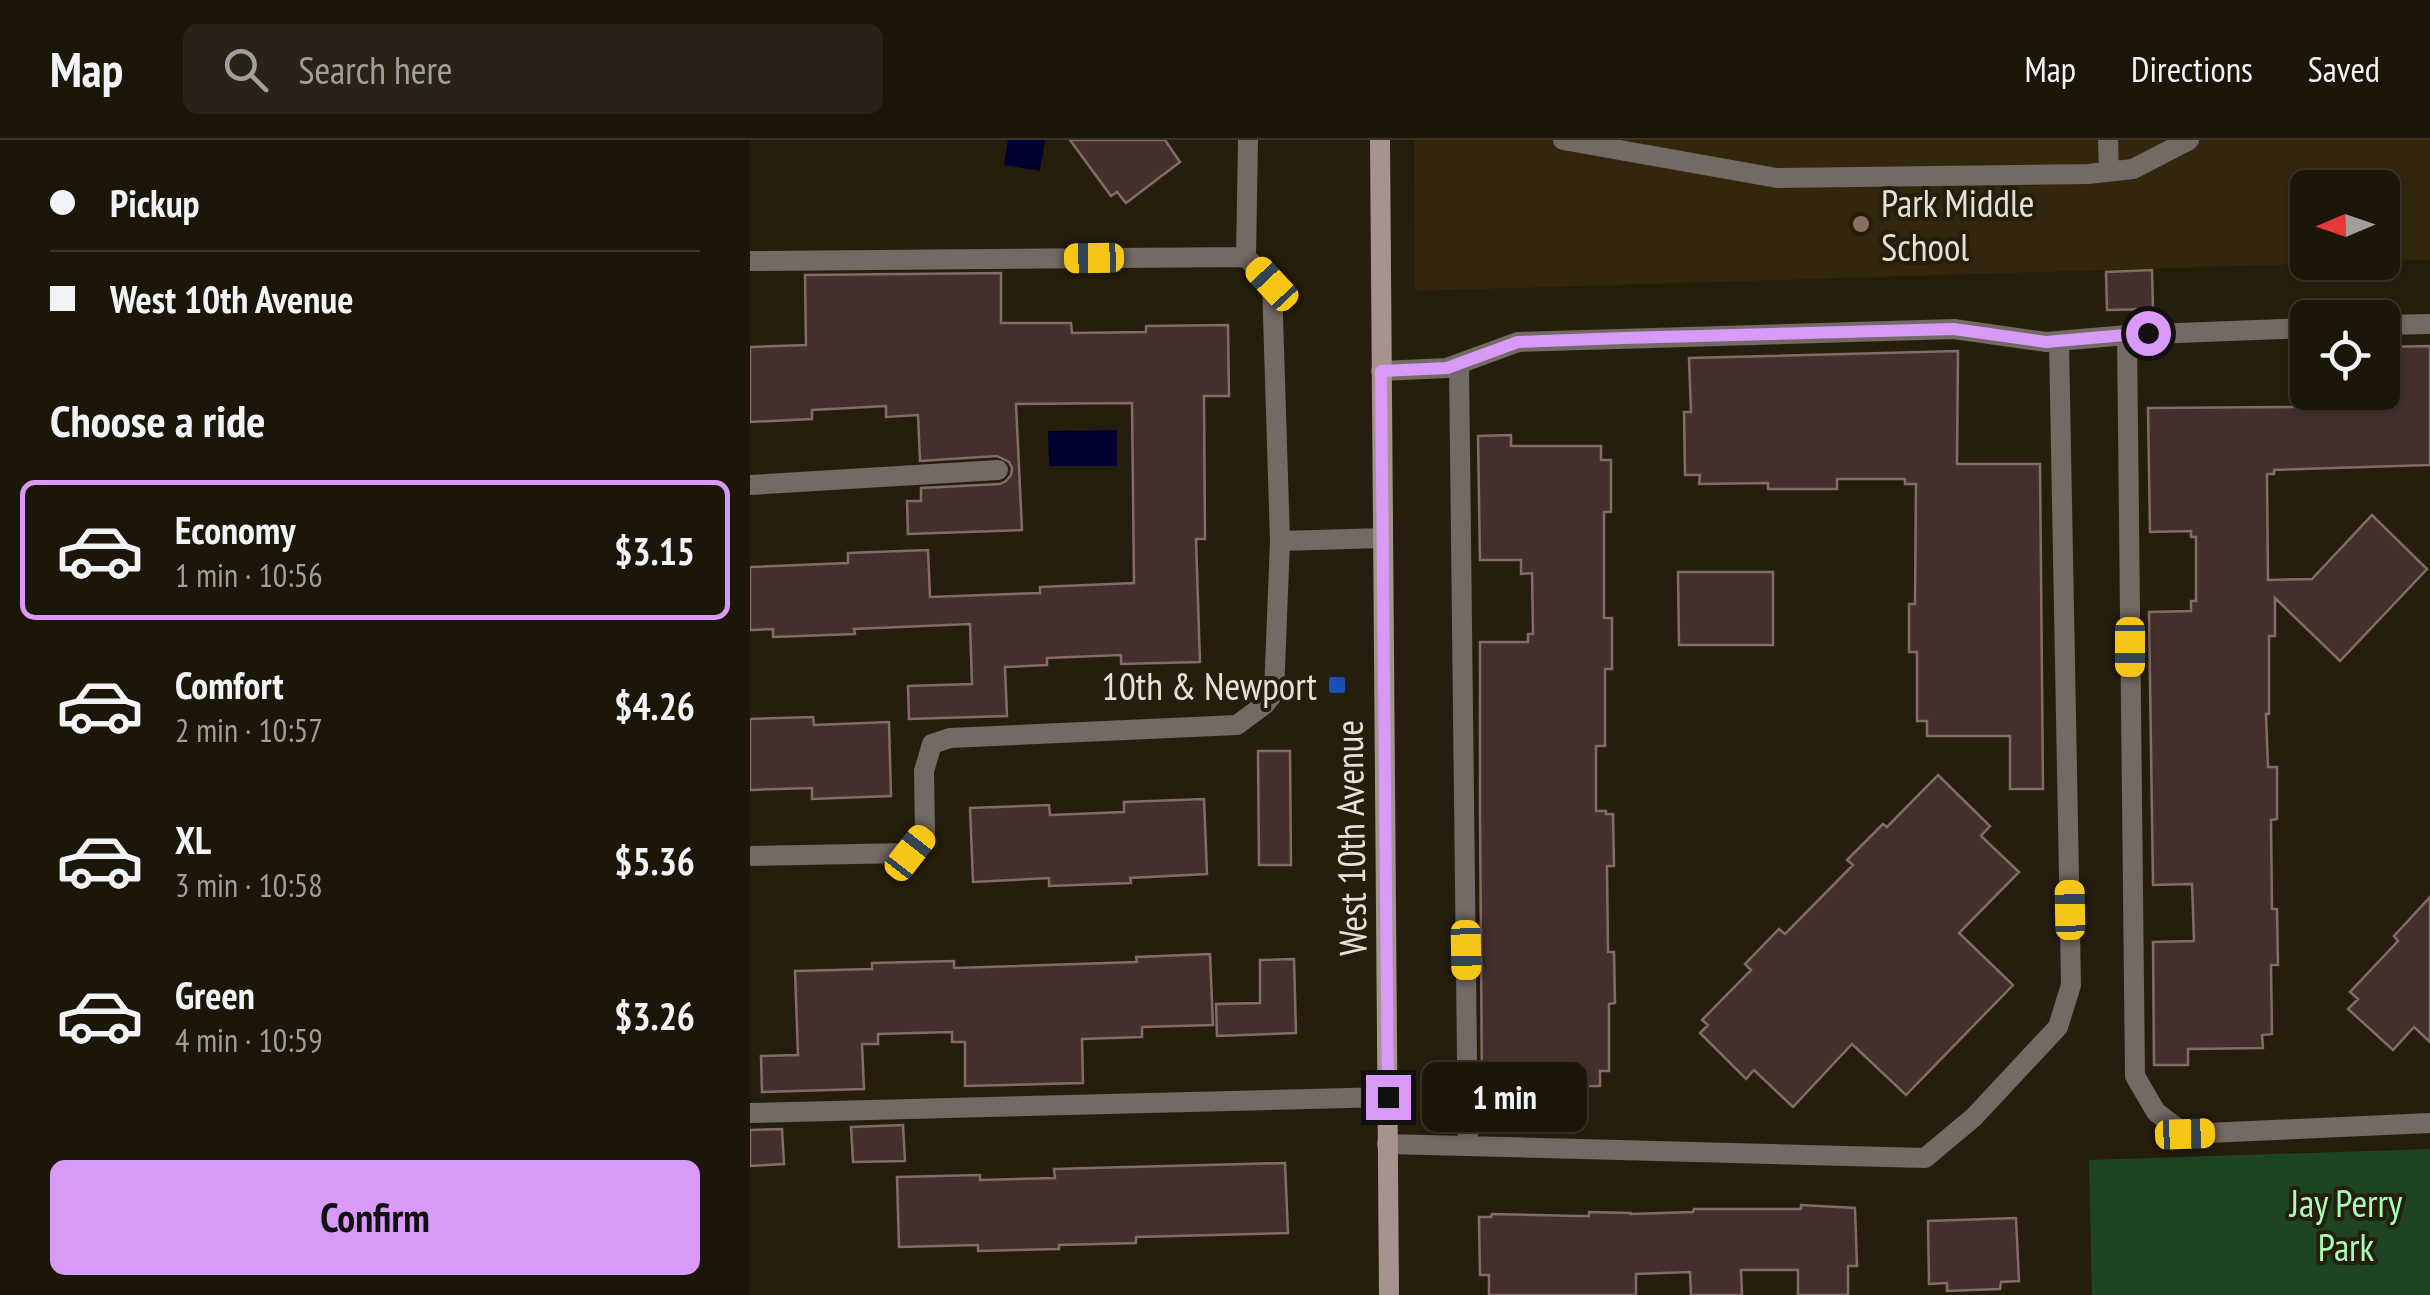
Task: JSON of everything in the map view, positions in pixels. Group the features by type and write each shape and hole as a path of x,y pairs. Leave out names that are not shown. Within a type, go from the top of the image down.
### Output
{"main road":[{"name":"West 10th Avenue","path":"1380,140 1389,1295"}],"lane":[{"path":"750,856 910,853 926,832 924,771 932,744 950,738 1237,725 1274,693 1280,541 1272,284 1246,257 1248,140"},
{"path":"1563,140 1777,178 2088,174 2133,169 2188,140"},
{"path":"2108,140 2109,172"},
{"path":"750,261 1246,257"},
{"path":"2400,325 2430,324"},
{"path":"1381,371 1447,368 1518,342 1954,329 2046,342 2290,329"},
{"path":"2126,335 2134,1076 2156,1112 2185,1134 2430,1124"},
{"path":"1387,1144 1925,1158 1974,1116 2058,1027 2071,986 2059,341"},
{"path":"1459,364 1468,1146"},
{"path":"750,485 998,470"},
{"path":"1280,541 1383,538"},
{"path":"750,1113 1388,1097"}],"shaded area":[{"path":"1008,140 1045,140 1040,171 1004,165"},
{"name":"Park Middle School","path":"1414,140 2430,140 2430,260 2400,261 2400,170 2290,170 2290,264 1415,291"},
{"path":"1117,430 1117,466 1049,466 1048,431"}],"green space":[{"name":"Jay Perry Park","path":"2430,1149 2430,1295 2092,1295 2089,1160"}],"building":[{"path":"1070,140 1165,140 1180,162 1126,203 1117,192 1111,196"},
{"path":"2152,270 2153,309 2107,310 2106,272"},
{"path":"1001,273 1001,323 1071,323 1072,333 1146,332 1146,326 1228,325 1229,396 1204,396 1205,539 1196,539 1200,662 1121,664 1121,655 1047,658 1047,665 1005,667 1007,716 909,719 908,686 972,684 970,624 773,637 773,629 750,630 750,567 848,563 848,553 928,550 930,597 1040,593 1040,587 1134,583 1132,403 1016,404 1022,530 908,534 907,501 921,501 921,488 1000,484 1011,475 1009,462 997,456 920,461 918,415 886,417 886,406 812,410 812,419 750,422 750,347 806,345 805,275"},
{"path":"2430,346 2430,465 2274,470 2274,474 2267,474 2268,580 2312,579 2372,515 2427,569 2340,661 2275,598 2275,636 2269,636 2266,714 2268,767 2277,767 2277,819 2271,820 2272,909 2277,909 2278,965 2271,965 2272,1034 2262,1035 2263,1048 2188,1049 2188,1065 2154,1065 2153,942 2194,941 2192,884 2153,885 2149,612 2191,611 2191,601 2196,601 2196,537 2191,537 2191,531 2150,532 2148,408 2400,410 2400,347"},
{"path":"1958,351 1957,464 2040,464 2043,789 2010,789 2010,736 1927,736 1927,721 1917,721 1917,652 1909,652 1909,604 1915,604 1916,484 1905,484 1905,479 1837,479 1837,489 1768,489 1768,483 1699,484 1700,475 1685,475 1684,412 1691,412 1689,358"},
{"path":"1511,435 1511,446 1601,446 1601,460 1611,460 1611,512 1604,512 1604,618 1612,618 1612,669 1605,669 1605,746 1596,746 1596,811 1613,814 1614,866 1607,866 1608,952 1614,952 1615,1003 1609,1004 1609,1071 1600,1071 1600,1086 1515,1087 1515,1097 1482,1096 1480,811 1480,642 1528,642 1528,634 1533,634 1532,573 1521,574 1521,560 1480,560 1478,436"},
{"path":"1678,572 1773,572 1773,645 1679,645"},
{"path":"813,717 814,725 889,722 891,796 812,799 812,788 750,790 750,719"},
{"path":"1258,751 1290,751 1291,865 1259,865"},
{"path":"1938,775 1990,826 1981,836 2019,872 1959,933 2013,985 1906,1095 1852,1044 1793,1107 1754,1070 1746,1079 1700,1033 1708,1025 1702,1020 1751,970 1745,964 1779,929 1785,934 1853,865 1847,860 1883,824 1887,827"},
{"path":"1204,799 1207,874 1130,878 1131,883 1049,886 1049,878 973,882 970,808 1049,805 1050,815 1124,812 1124,802"},
{"path":"2430,897 2430,1042 2414,1027 2393,1050 2348,1009 2358,999 2350,992 2398,941 2394,936"},
{"path":"1210,954 1213,1025 1142,1027 1142,1037 1082,1039 1083,1083 965,1086 965,1042 952,1042 952,1032 878,1034 878,1044 862,1044 864,1089 762,1092 761,1056 798,1055 795,971 872,969 872,963 954,961 954,968 1137,962 1136,957"},
{"path":"1294,959 1296,1033 1217,1036 1216,1004 1260,1003 1260,960"},
{"path":"903,1125 905,1161 853,1162 851,1127"},
{"path":"782,1129 784,1164 750,1166 750,1130"},
{"path":"1285,1163 1288,1233 1136,1237 1136,1243 1059,1245 1059,1249 978,1251 978,1245 899,1247 897,1177 1055,1178 1054,1169"},
{"path":"1801,1205 1855,1208 1857,1266 1848,1266 1848,1295 1798,1295 1798,1270 1741,1270 1742,1295 1691,1295 1690,1272 1636,1274 1636,1295 1489,1295 1489,1275 1480,1275 1479,1217 1492,1214 1589,1216 1589,1212 1801,1209"},
{"path":"2016,1218 2019,1281 2001,1282 2000,1289 1947,1291 1947,1283 1929,1284 1928,1221"}],"place":[{"name":"Park Middle School","path":"1861,224"},
{"name":"10th & Newport","path":"1337,685"}],"route":[{"path":"1388,1097 1381,371 1447,368 1518,342 1954,329 2046,342 2148,333"}]}
